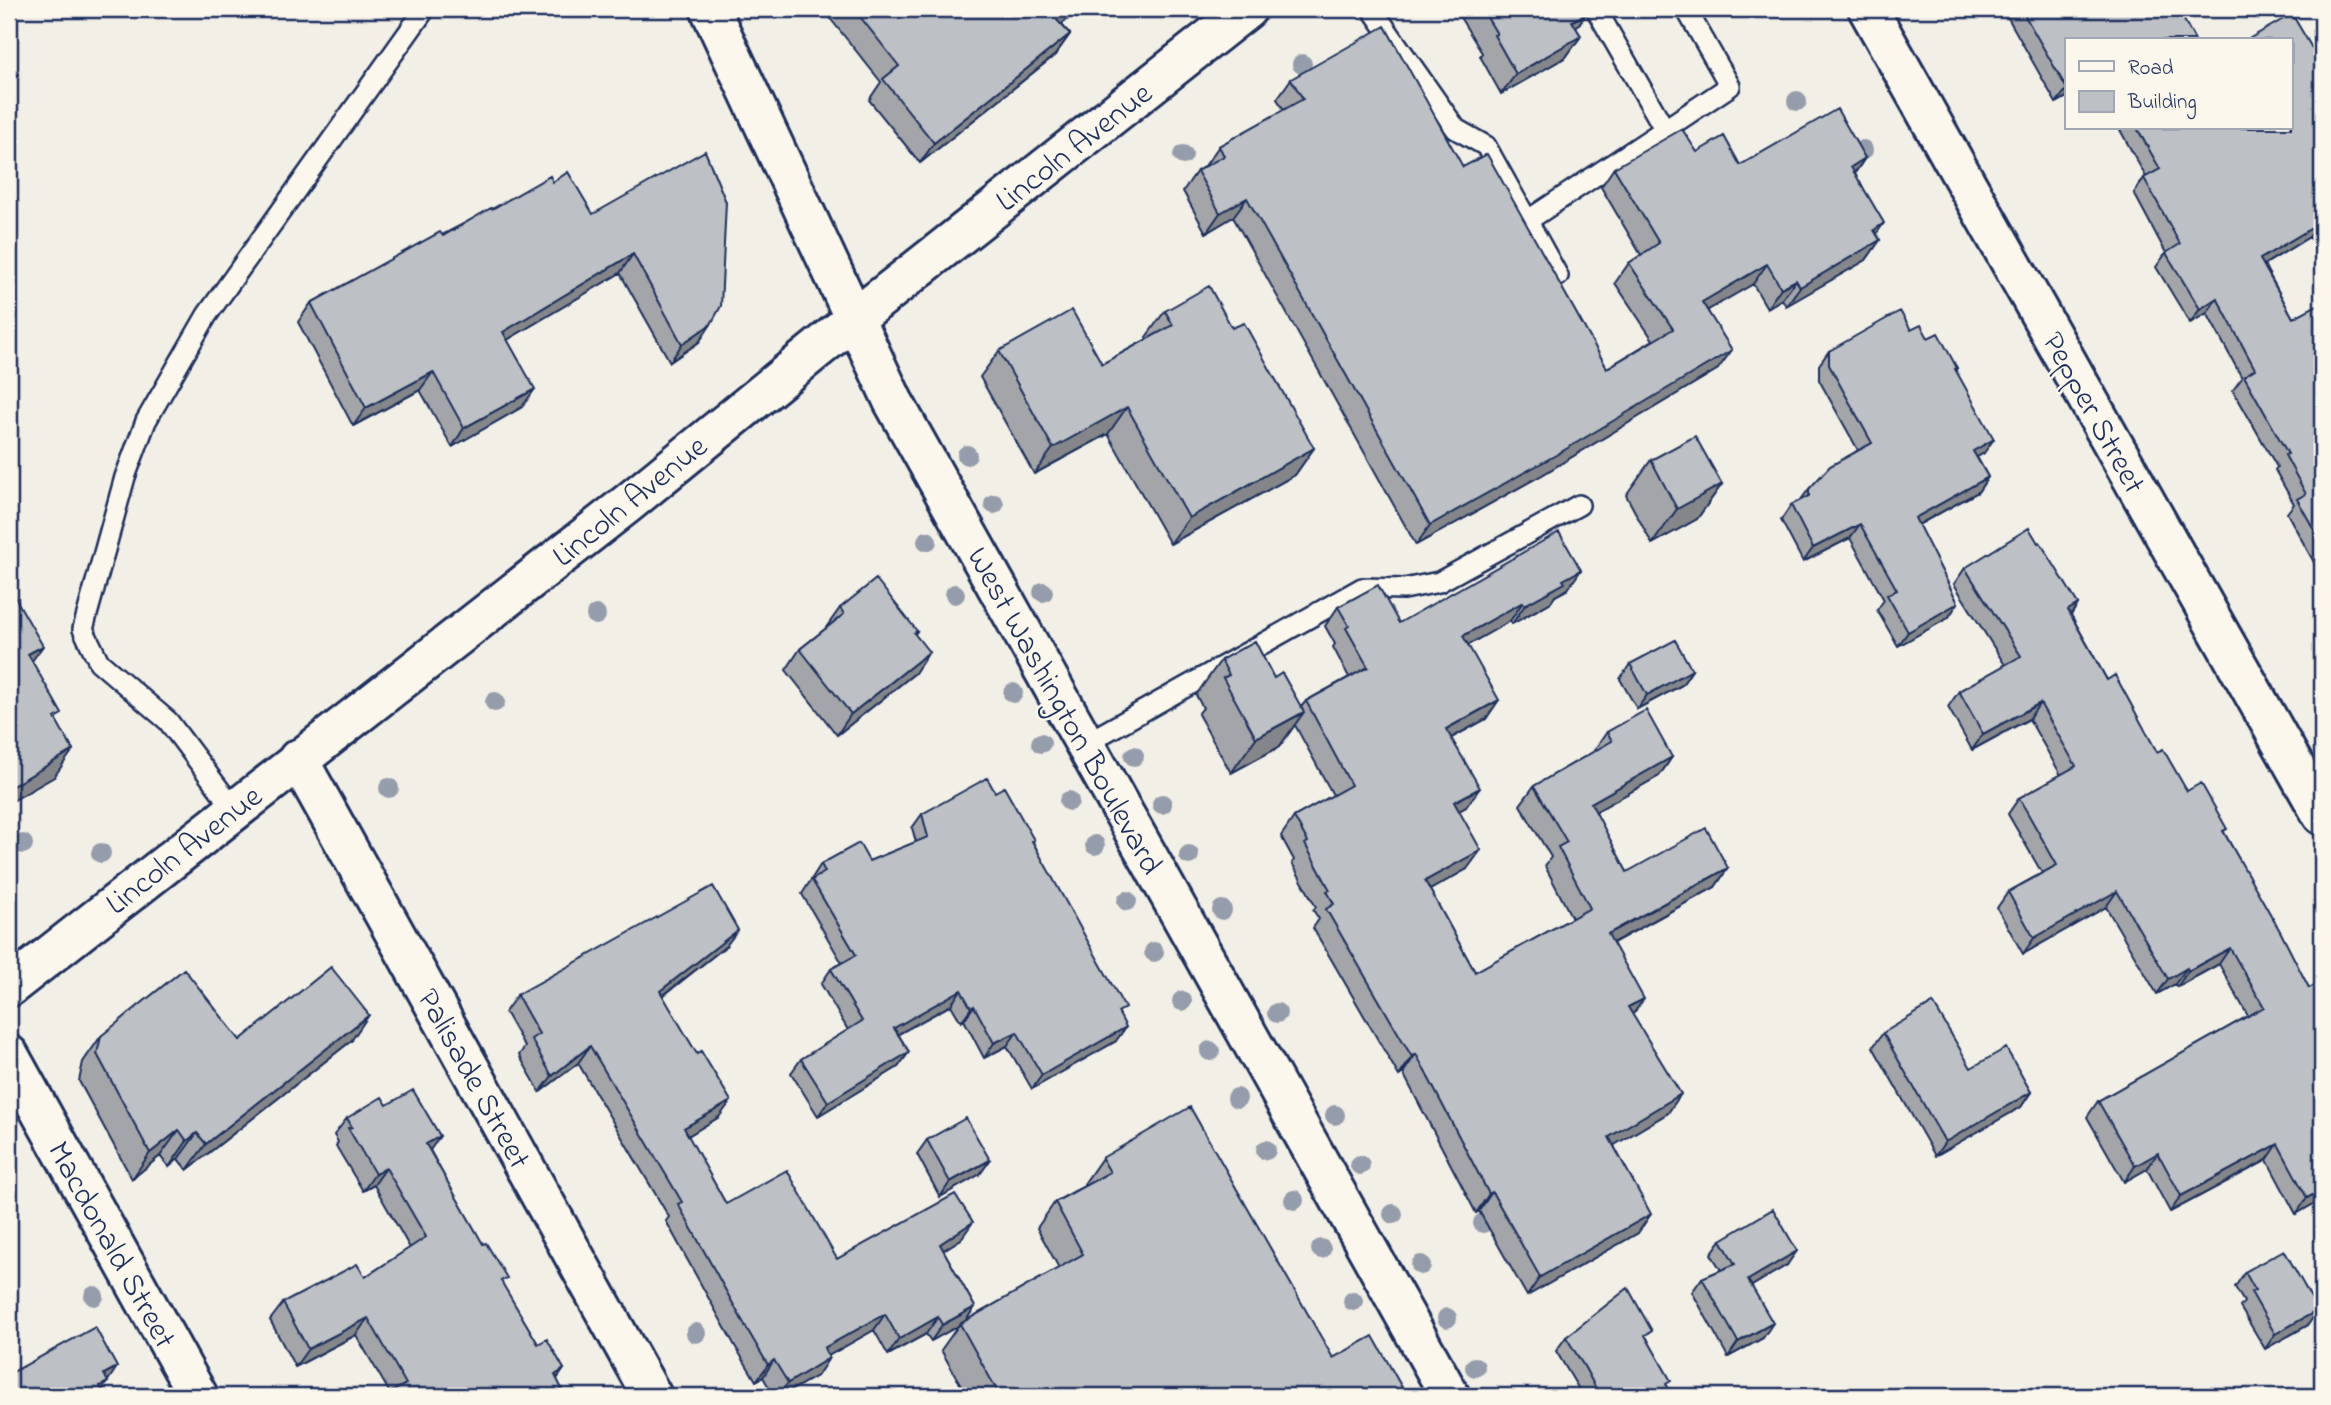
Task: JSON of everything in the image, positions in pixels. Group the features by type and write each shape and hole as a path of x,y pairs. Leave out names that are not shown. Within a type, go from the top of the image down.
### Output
{"street":[{"name":"Pepper Street","path":"1868,9 2322,816"},
{"name":"West Washington Boulevard","path":"715,11 893,401 1450,1396"},
{"name":"Lincoln Avenue","path":"9,987 626,504 1241,11"},
{"name":"Palisade Street","path":"298,759 652,1396"},
{"name":"Macdonald Street","path":"9,1055 198,1396"}],"lane":[{"path":"234,809 168,721 99,662 83,629 125,477 146,421 207,315 425,9"},
{"path":"1372,9 1456,129 1486,146 1558,276"},
{"path":"1597,9 1665,130"},
{"path":"1527,221 1730,86 1686,9"},
{"path":"1086,743 1362,588 1404,589 1439,582 1579,505"}],"building":[{"path":"854,9 1069,9 1056,19 1070,34 934,143 883,79 899,66"},
{"path":"1482,9 1582,9 1586,14 1572,21 1581,36 1516,74"},
{"path":"2021,9 2178,9 2194,38 2065,38 2065,86"},
{"path":"2292,14 2322,65 2322,225 2320,223 2260,259 2293,318 2317,305 2322,313 2322,544 2297,499 2306,494 2285,455 2288,454 2244,376 2255,369 2217,298 2200,309 2166,253 2180,244 2144,178 2160,169 2138,130 2292,130 2292,38 2250,38"},
{"path":"1385,26 1463,167 1487,154 1607,368 1673,329 1629,263 1659,243 1614,168 1682,129 1697,152 1724,136 1740,165 1837,109 1865,158 1851,167 1884,223 1874,230 1880,240 1800,287 1796,280 1781,288 1767,264 1702,302 1732,350 1556,455 1430,525 1247,198 1220,213 1197,171 1224,156 1219,146 1303,99 1291,79"},
{"path":"705,151 726,202 721,306 711,324 682,344 633,254 503,332 535,389 464,428 433,372 366,408 311,303 440,232 443,236 550,176 553,182 568,172 593,214"},
{"path":"1209,286 1232,328 1244,323 1314,448 1189,518 1127,407 1053,448 999,351 1072,310 1102,364 1173,325 1165,311"},
{"path":"1900,311 1911,330 1921,325 1928,338 1938,333 1994,439 1973,451 1988,477 1915,518 1958,603 1908,632 1887,595 1897,590 1860,524 1813,548 1791,505 1809,496 1809,489 1830,466 1872,443 1829,365 1829,351"},
{"path":"1695,436 1722,484 1677,509 1651,460"},
{"path":"2029,528 2078,604 2068,610 2107,680 2115,675 2157,752 2163,749 2187,791 2201,783 2227,829 2223,831 2309,988 2319,983 2322,989 2322,1190 2307,1198 2278,1144 2181,1196 2158,1153 2135,1166 2098,1101 2264,1007 2230,948 2168,979 2117,891 2034,938 2008,892 2057,865 2019,798 2076,766 2040,703 1983,734 1959,691 2021,656 1965,568"},
{"path":"1559,532 1581,570 1563,580 1565,583 1525,605 1523,602 1463,636 1499,700 1446,729 1480,788 1454,802 1481,850 1425,881 1475,972 1590,908 1558,847 1567,842 1534,786 1612,741 1607,732 1646,710 1672,757 1591,803 1627,872 1706,828 1728,868 1608,934 1644,999 1628,1007 1681,1094 1609,1137 1651,1214 1540,1277 1492,1192 1489,1194 1416,1054 1412,1057 1326,909 1334,904 1327,891 1330,890 1294,817 1351,785 1306,701 1368,667 1346,628 1349,626 1338,607 1378,585 1399,623"},
{"path":"876,579 917,631 914,633 929,652 851,714 800,649 844,614 840,608"},
{"path":"9,587 43,646 28,654 62,714 55,718 73,750 9,788"},
{"path":"1675,640 1692,670 1647,695 1630,664"},
{"path":"1255,641 1274,678 1282,673 1304,712 1256,738 1223,678 1229,675 1221,660"},
{"path":"987,778 995,792 1004,787 1034,840 1032,841 1125,1008 1118,1012 1126,1027 1042,1075 1017,1032 994,1043 974,1006 971,1008 961,990 894,1028 909,1052 828,1102 801,1059 862,1021 831,969 856,955 812,880 825,872 821,864 859,843 869,861 928,837 922,814"},
{"path":"713,886 738,930 660,991 697,1054 701,1051 731,1101 684,1128 726,1204 787,1170 837,1259 955,1194 973,1222 940,1244 975,1307 942,1325 938,1317 899,1339 885,1314 824,1348 829,1358 788,1383 774,1360 768,1365 678,1204 682,1202 590,1046 552,1076 531,1039 539,1034 517,995"},
{"path":"331,967 369,1015 206,1144 197,1133 187,1141 179,1130 150,1153 97,1054 101,1036 184,969 240,1040"},
{"path":"1933,1003 1971,1068 2006,1048 2031,1092 1945,1142 1883,1033"},
{"path":"413,1090 440,1136 426,1144 483,1244 486,1243 507,1278 501,1281 538,1344 547,1339 564,1369 555,1375 562,1389 549,1396 384,1396 406,1384 368,1318 308,1349 283,1303 357,1264 365,1277 426,1237 386,1168 375,1174 348,1128 352,1127 347,1118 382,1097 387,1105"},
{"path":"1190,1107 1333,1358 1373,1336 1405,1393 1400,1396 1000,1396 960,1324 1083,1254 1055,1202 1110,1172 1102,1158"},
{"path":"966,1118 990,1160 950,1182 927,1140"},
{"path":"1773,1209 1797,1251 1748,1280 1773,1323 1738,1342 1702,1278 1735,1264 1721,1240"},
{"path":"2284,1250 2318,1310 2275,1334 2251,1292 2255,1290 2245,1272"},
{"path":"1628,1288 1652,1331 1645,1335 1671,1381 1666,1384 1673,1396 1600,1396 1566,1337"},
{"path":"95,1327 117,1367 104,1374 108,1382 100,1386 105,1396 9,1396 9,1374"}]}
